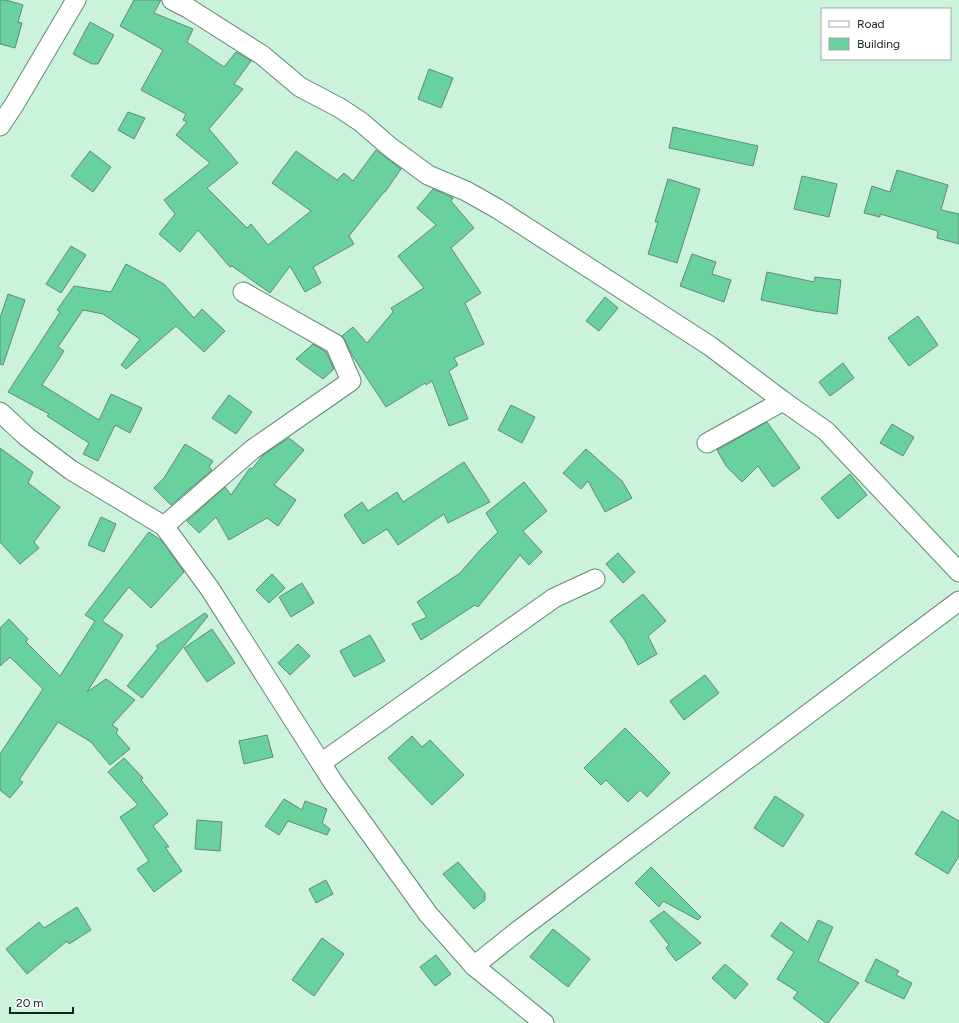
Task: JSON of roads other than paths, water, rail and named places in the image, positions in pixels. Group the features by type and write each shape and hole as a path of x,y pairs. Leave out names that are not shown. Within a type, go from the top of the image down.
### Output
{"street":[{"path":"0,126 76,0"},
{"path":"172,0 188,8 262,55 300,88 340,108 361,122 390,147 428,175 466,191 498,209 710,346 783,401 826,431 959,572"},
{"path":"164,526 253,449 351,381 335,344 243,292"},
{"path":"707,443 783,401"},
{"path":"0,412 26,437 71,470 164,526 210,589 333,782 428,914 474,966 544,1023"},
{"path":"321,763 554,598 595,579"},
{"path":"474,966 519,930 959,601"}]}
